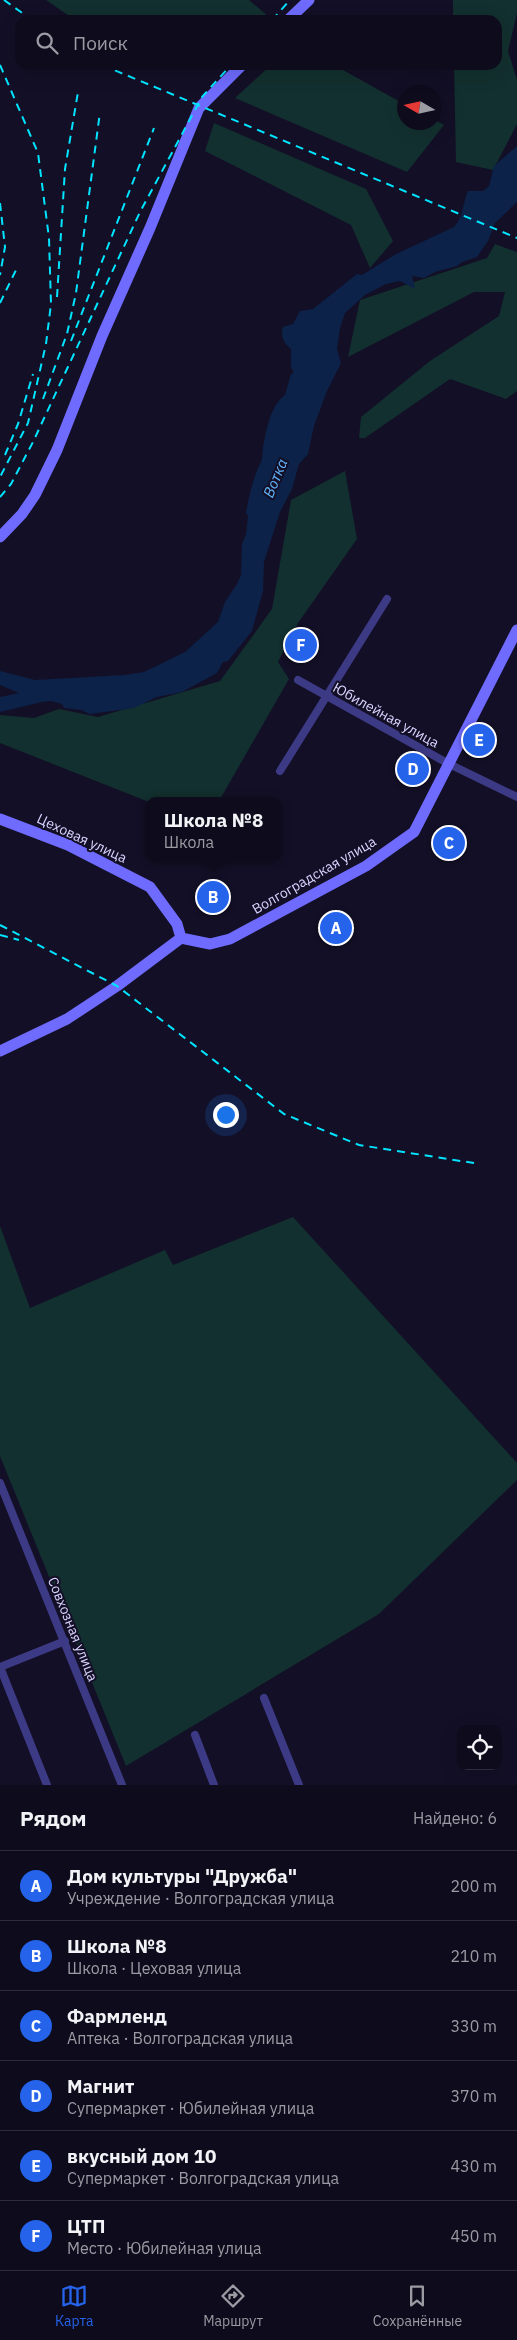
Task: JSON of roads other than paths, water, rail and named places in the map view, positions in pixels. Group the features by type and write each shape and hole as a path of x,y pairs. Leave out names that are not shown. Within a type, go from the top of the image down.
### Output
{"main road":[{"path":"293,15 309,0"},
{"path":"0,537 22,514 34,496 57,450 102,336 150,228 198,108 237,70"},
{"name":"Волгоградская улица","path":"181,938 210,944 230,939 366,866 414,832 517,630"},
{"name":"Цеховая улица","path":"0,819 68,845 150,887 177,924 181,938"},
{"path":"0,1051 67,1019 117,986 181,938"}],"street":[{"path":"280,771 325,695 387,598"},
{"name":"Юбилейная улица","path":"298,680 449,764 517,797"},
{"name":"Совхозная улица","path":"0,1483 122,1785"},
{"path":"47,1785 0,1667 65,1641"},
{"path":"264,1698 299,1785"},
{"path":"195,1735 214,1785"}],"water":[{"name":"Вотка","path":"517,146 517,202 495,223 488,241 477,257 462,262 457,266 435,272 424,278 412,276 415,289 400,281 386,284 365,295 345,313 340,328 337,349 341,363 327,391 314,426 308,454 299,464 292,489 280,512 264,562 263,591 252,631 228,661 223,662 217,673 182,692 157,697 134,708 90,714 81,710 64,708 62,704 51,701 0,712 0,697 19,693 0,685 0,671 35,680 124,675 144,672 185,652 218,622 225,602 241,575 242,544 246,534 248,516 246,513 253,481 262,461 267,427 272,412 285,395 291,374 294,373 291,367 291,349 282,337 283,327 293,324 300,311 313,309 357,274 362,275 396,254 454,227 461,215 468,191 483,191 489,186 494,166"}],"railway":[{"path":"4,0 25,15"},
{"path":"276,15 290,0"},
{"path":"0,65 38,153 49,238 51,304 46,344 28,423 0,477"},
{"path":"114,70 517,238"},
{"path":"0,497 11,484 33,442 140,212 202,97 226,70"},
{"path":"57,297 65,169 78,92"},
{"path":"43,399 67,334 76,293 100,112"},
{"path":"71,341 154,128"},
{"path":"0,203 5,247 0,275"},
{"path":"0,303 16,270"},
{"path":"5,455 18,424 33,374"},
{"path":"0,925 117,986 284,1114 359,1145 480,1164"},
{"path":"0,935 19,940"}],"place":[{"name":"ЦТП","path":"301,645"},
{"name":"вкусный дом 10","path":"479,740"},
{"name":"Магнит","path":"413,769"},
{"name":"Фармленд","path":"449,843"},
{"name":"Школа №8","path":"213,897"},
{"name":"Дом культуры \"Дружба\"","path":"336,928"}]}
